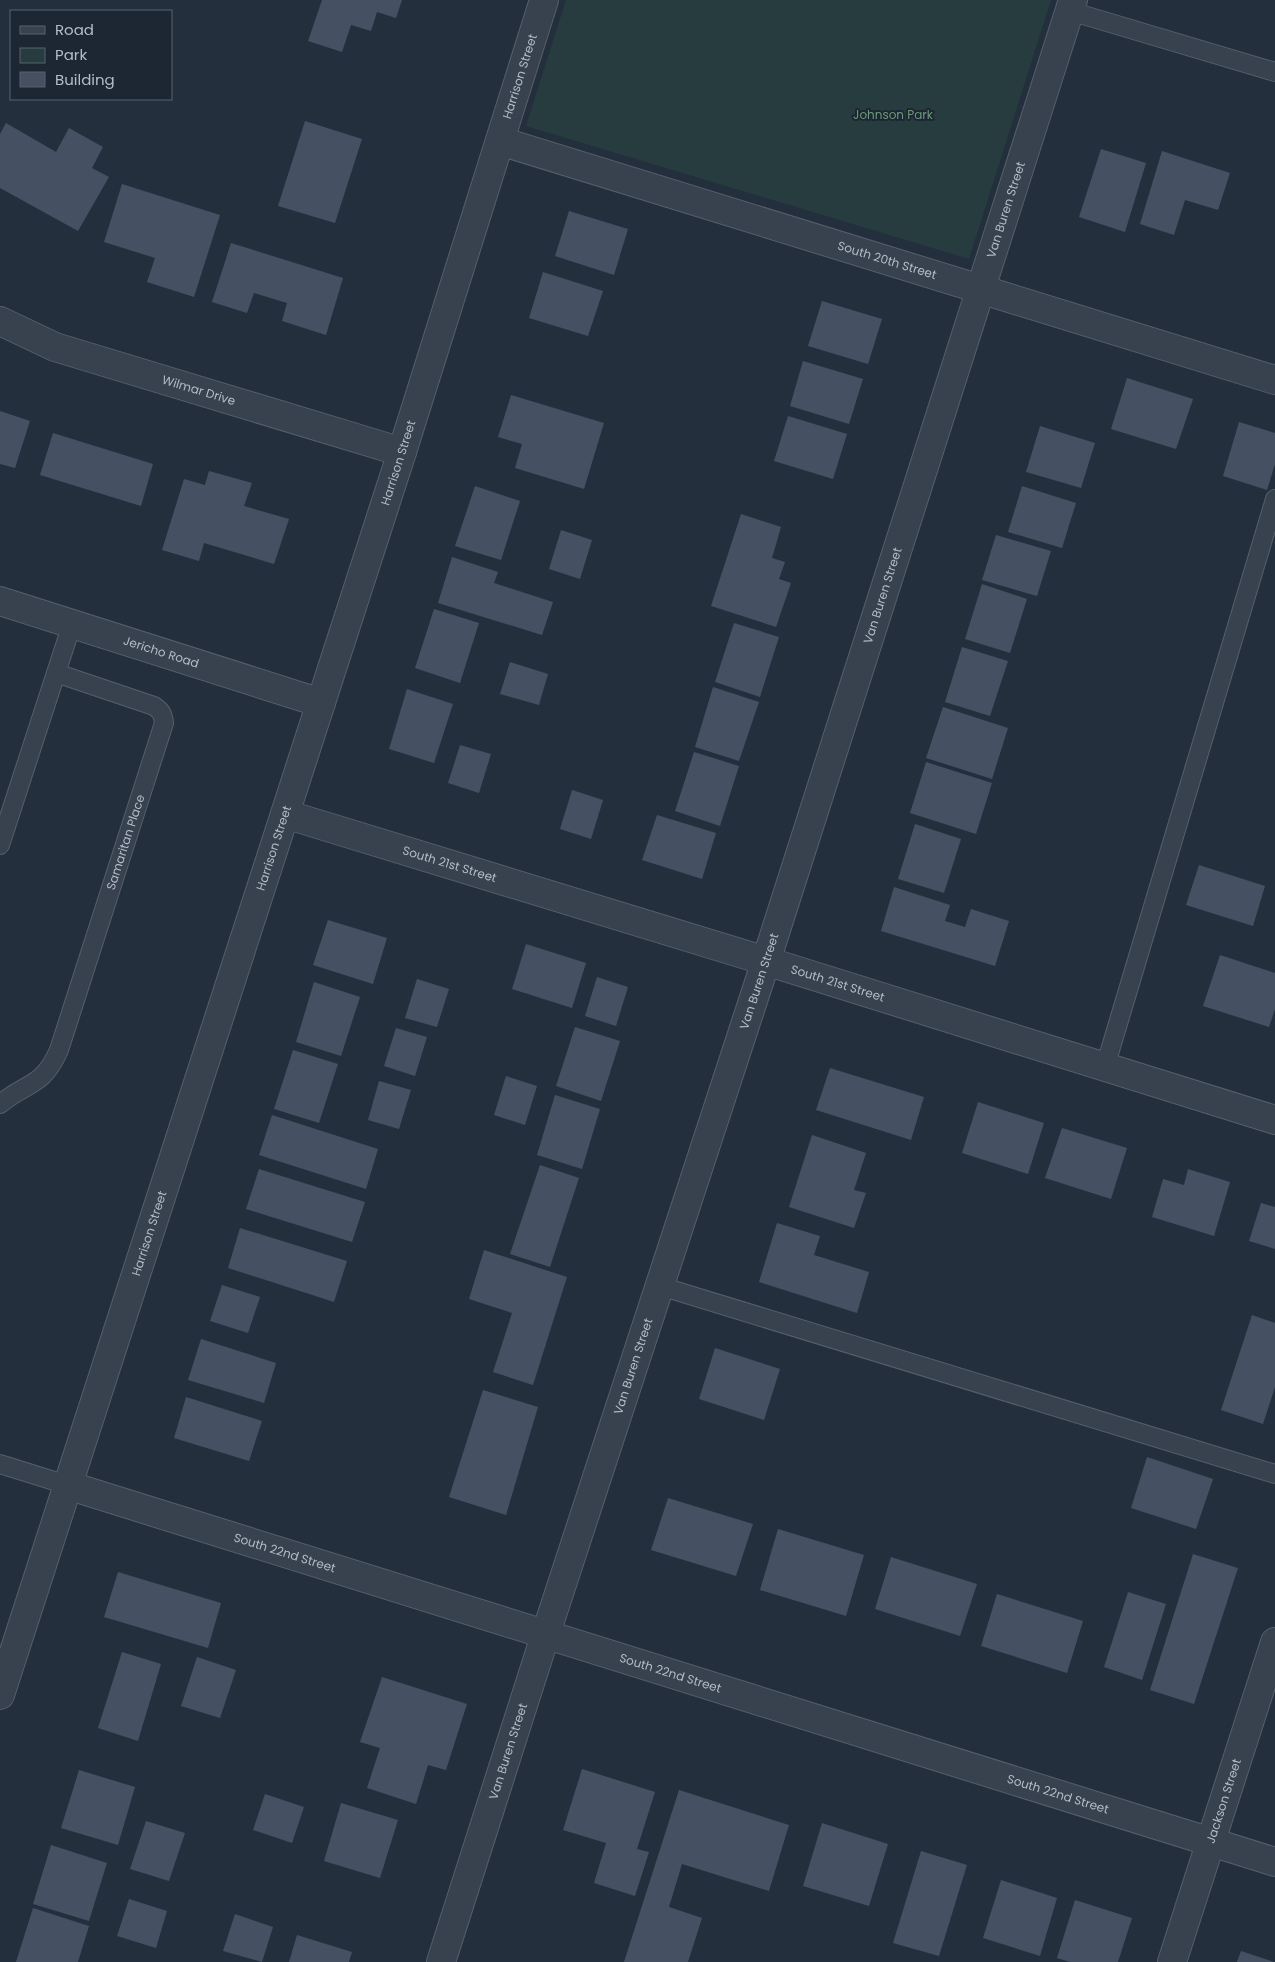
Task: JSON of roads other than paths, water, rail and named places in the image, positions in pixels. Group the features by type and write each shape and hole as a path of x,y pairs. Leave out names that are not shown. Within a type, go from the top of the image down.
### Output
{"street":[{"name":"Harrison Street","path":"0,1695 402,452 544,0"},
{"name":"Van Buren Street","path":"441,1962 546,1633 766,961 1071,5"},
{"name":"South 20th Street","path":"500,141 1275,380"},
{"name":"Wilmar Drive","path":"0,321 55,348 402,452"},
{"name":"Jericho Road","path":"0,601 321,704"},
{"name":"South 21st Street","path":"285,814 766,961 1275,1120"},
{"name":"South 22nd Street","path":"67,1485 1275,1862"},
{"name":"Jackson Street","path":"1172,1962 1275,1642"}],"lane":[{"path":"1071,5 1275,72"},
{"path":"1105,1067 1275,499"},
{"path":"0,845 72,624"},
{"name":"Samaritan Place","path":"0,1104 42,1078 51,1067 59,1050 164,723 160,710 154,706 56,673"},
{"path":"660,1286 1275,1474"},
{"path":"0,1464 67,1485"}],"park label":[{"name":"Johnson Park","path":"893,115"}]}
